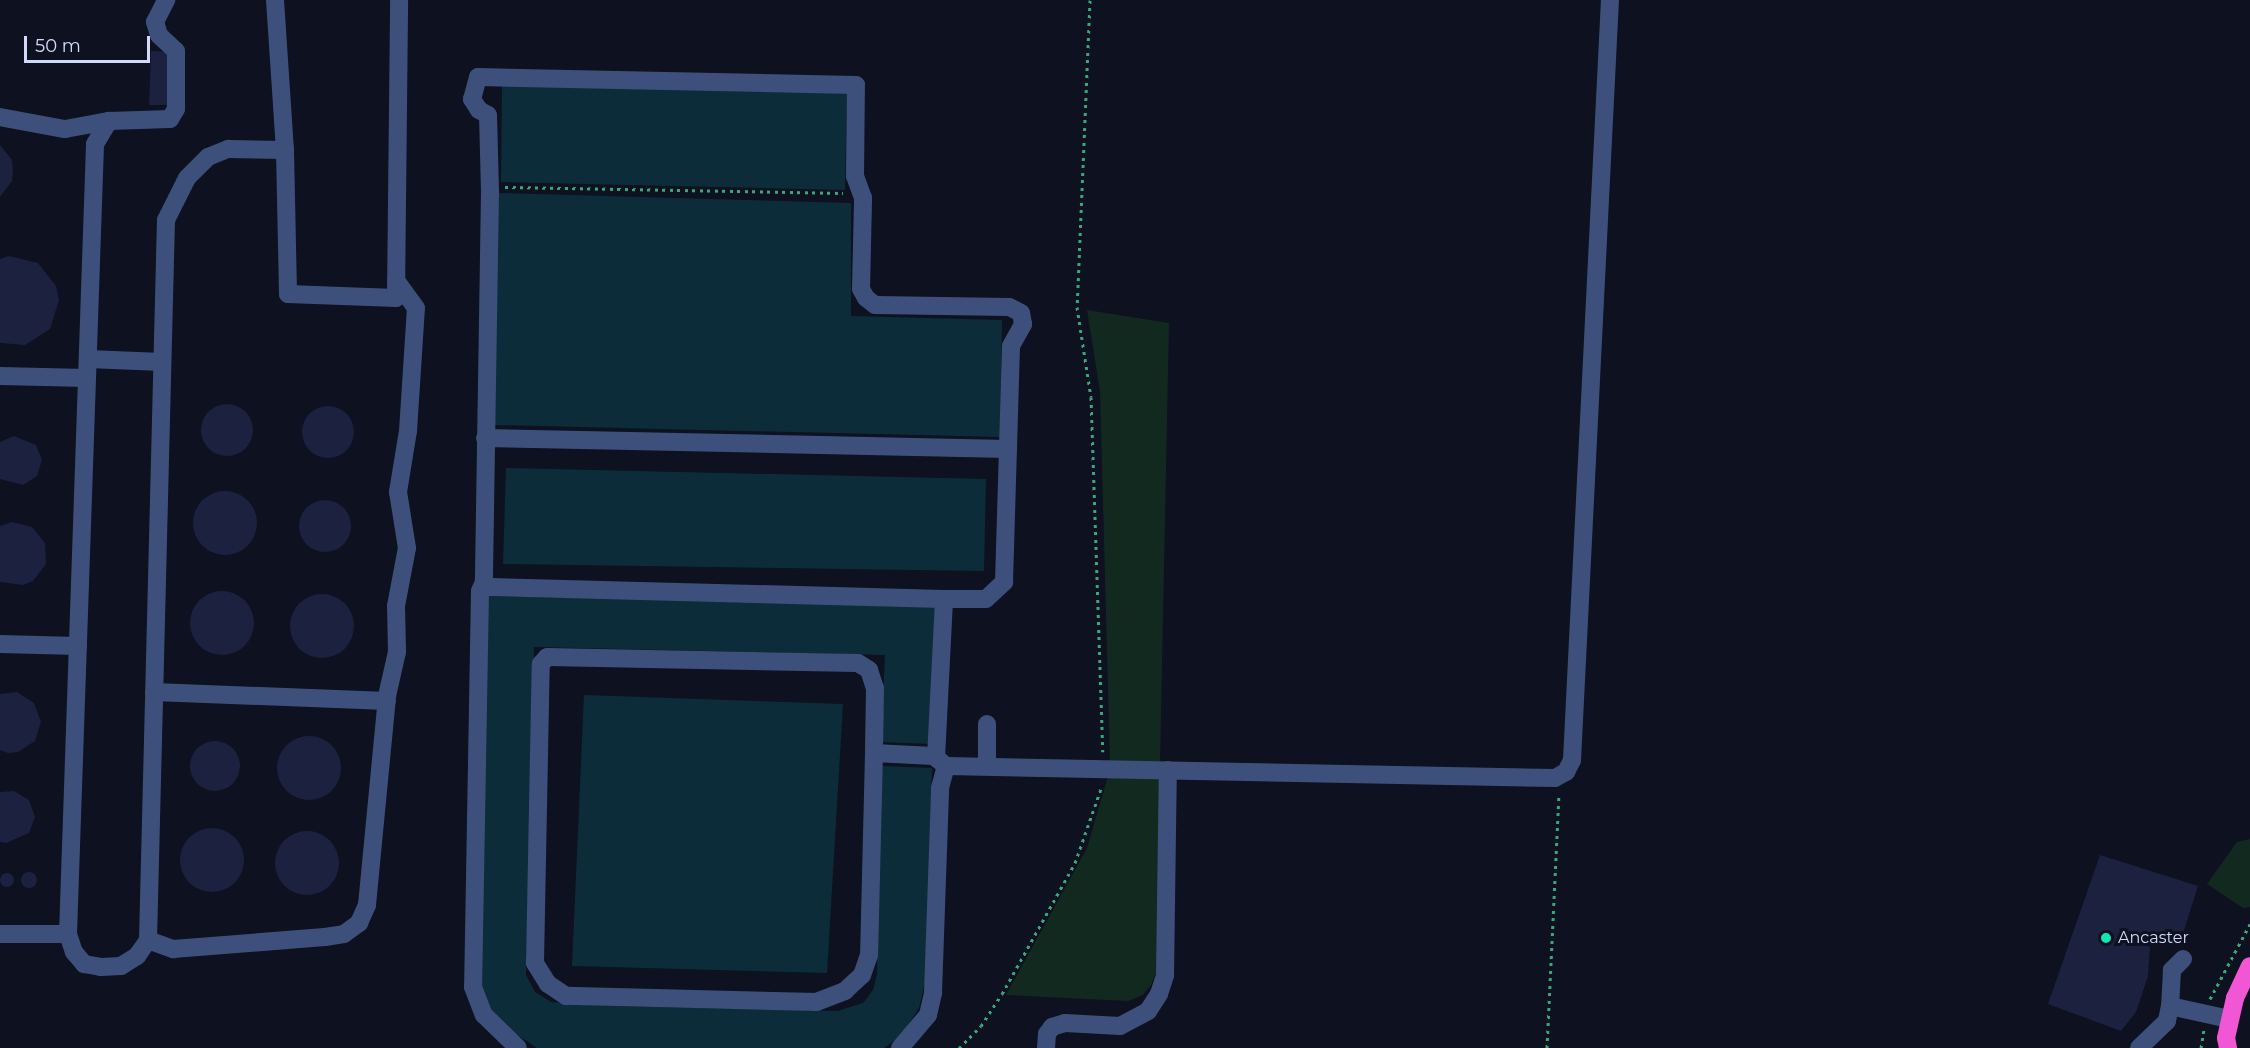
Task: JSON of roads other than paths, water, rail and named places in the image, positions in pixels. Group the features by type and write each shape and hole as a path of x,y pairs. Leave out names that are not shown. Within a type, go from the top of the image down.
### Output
{"highway":[{"path":"2226,1045 2229,1019 2250,966"}],"lane":[{"path":"0,117 65,129 109,121 170,119 176,109 176,51 159,35 155,22 166,0"},
{"path":"275,0 285,150 288,294 396,298 399,0"},
{"path":"874,753 987,766 1559,777 1566,772 1572,760 1610,0"},
{"path":"484,582 501,587 944,599 986,598 1004,582 1011,346 1023,324 1021,313 1009,307 875,305 861,289 860,193 855,176 856,85 487,75 478,77 473,86 472,99 479,110 488,115 490,187 484,582 480,591 473,987 484,1015 518,1048"},
{"path":"109,121 95,144 68,934 74,952 84,964 101,967 121,966 137,956 148,939 166,220 187,178 208,157 228,149 285,150"},
{"path":"148,939 173,949 344,934 359,923 367,904 387,701 397,652 396,606 407,548 398,492 408,431 416,308 396,280"},
{"path":"88,359 162,362"},
{"path":"0,376 87,378"},
{"path":"485,438 1008,449"},
{"path":"900,1048 928,1015 933,993 944,599"},
{"path":"0,644 78,646"},
{"path":"547,657 858,663 869,670 875,688 874,753 869,955 862,975 845,991 817,1002 578,997 566,996 548,984 535,963 541,664 547,657"},
{"path":"154,692 387,701"},
{"path":"987,724 987,766"},
{"path":"1046,1048 1047,1034 1052,1027 1065,1023 1120,1026 1148,1011 1159,994 1165,975 1168,770"},
{"path":"0,934 68,934"},
{"path":"2139,1048 2167,1021 2172,970 2183,959"},
{"path":"2170,1006 2229,1019"}],"water":[{"path":"502,84 847,91 845,190 501,182"},
{"path":"497,193 851,203 851,316 1002,320 1000,437 493,425"},
{"path":"506,468 986,479 984,571 503,564"},
{"path":"484,596 936,605 932,744 881,742 885,655 534,647 526,975 535,992 551,1002 608,1006 838,1011 863,1003 873,990 877,974 881,766 932,768 926,978 919,1008 901,1036 884,1048 537,1048 500,1023 486,1003 479,980"},
{"path":"584,695 843,704 827,973 572,966"}],"place":[{"name":"Ancaster","path":"2106,938"}]}
